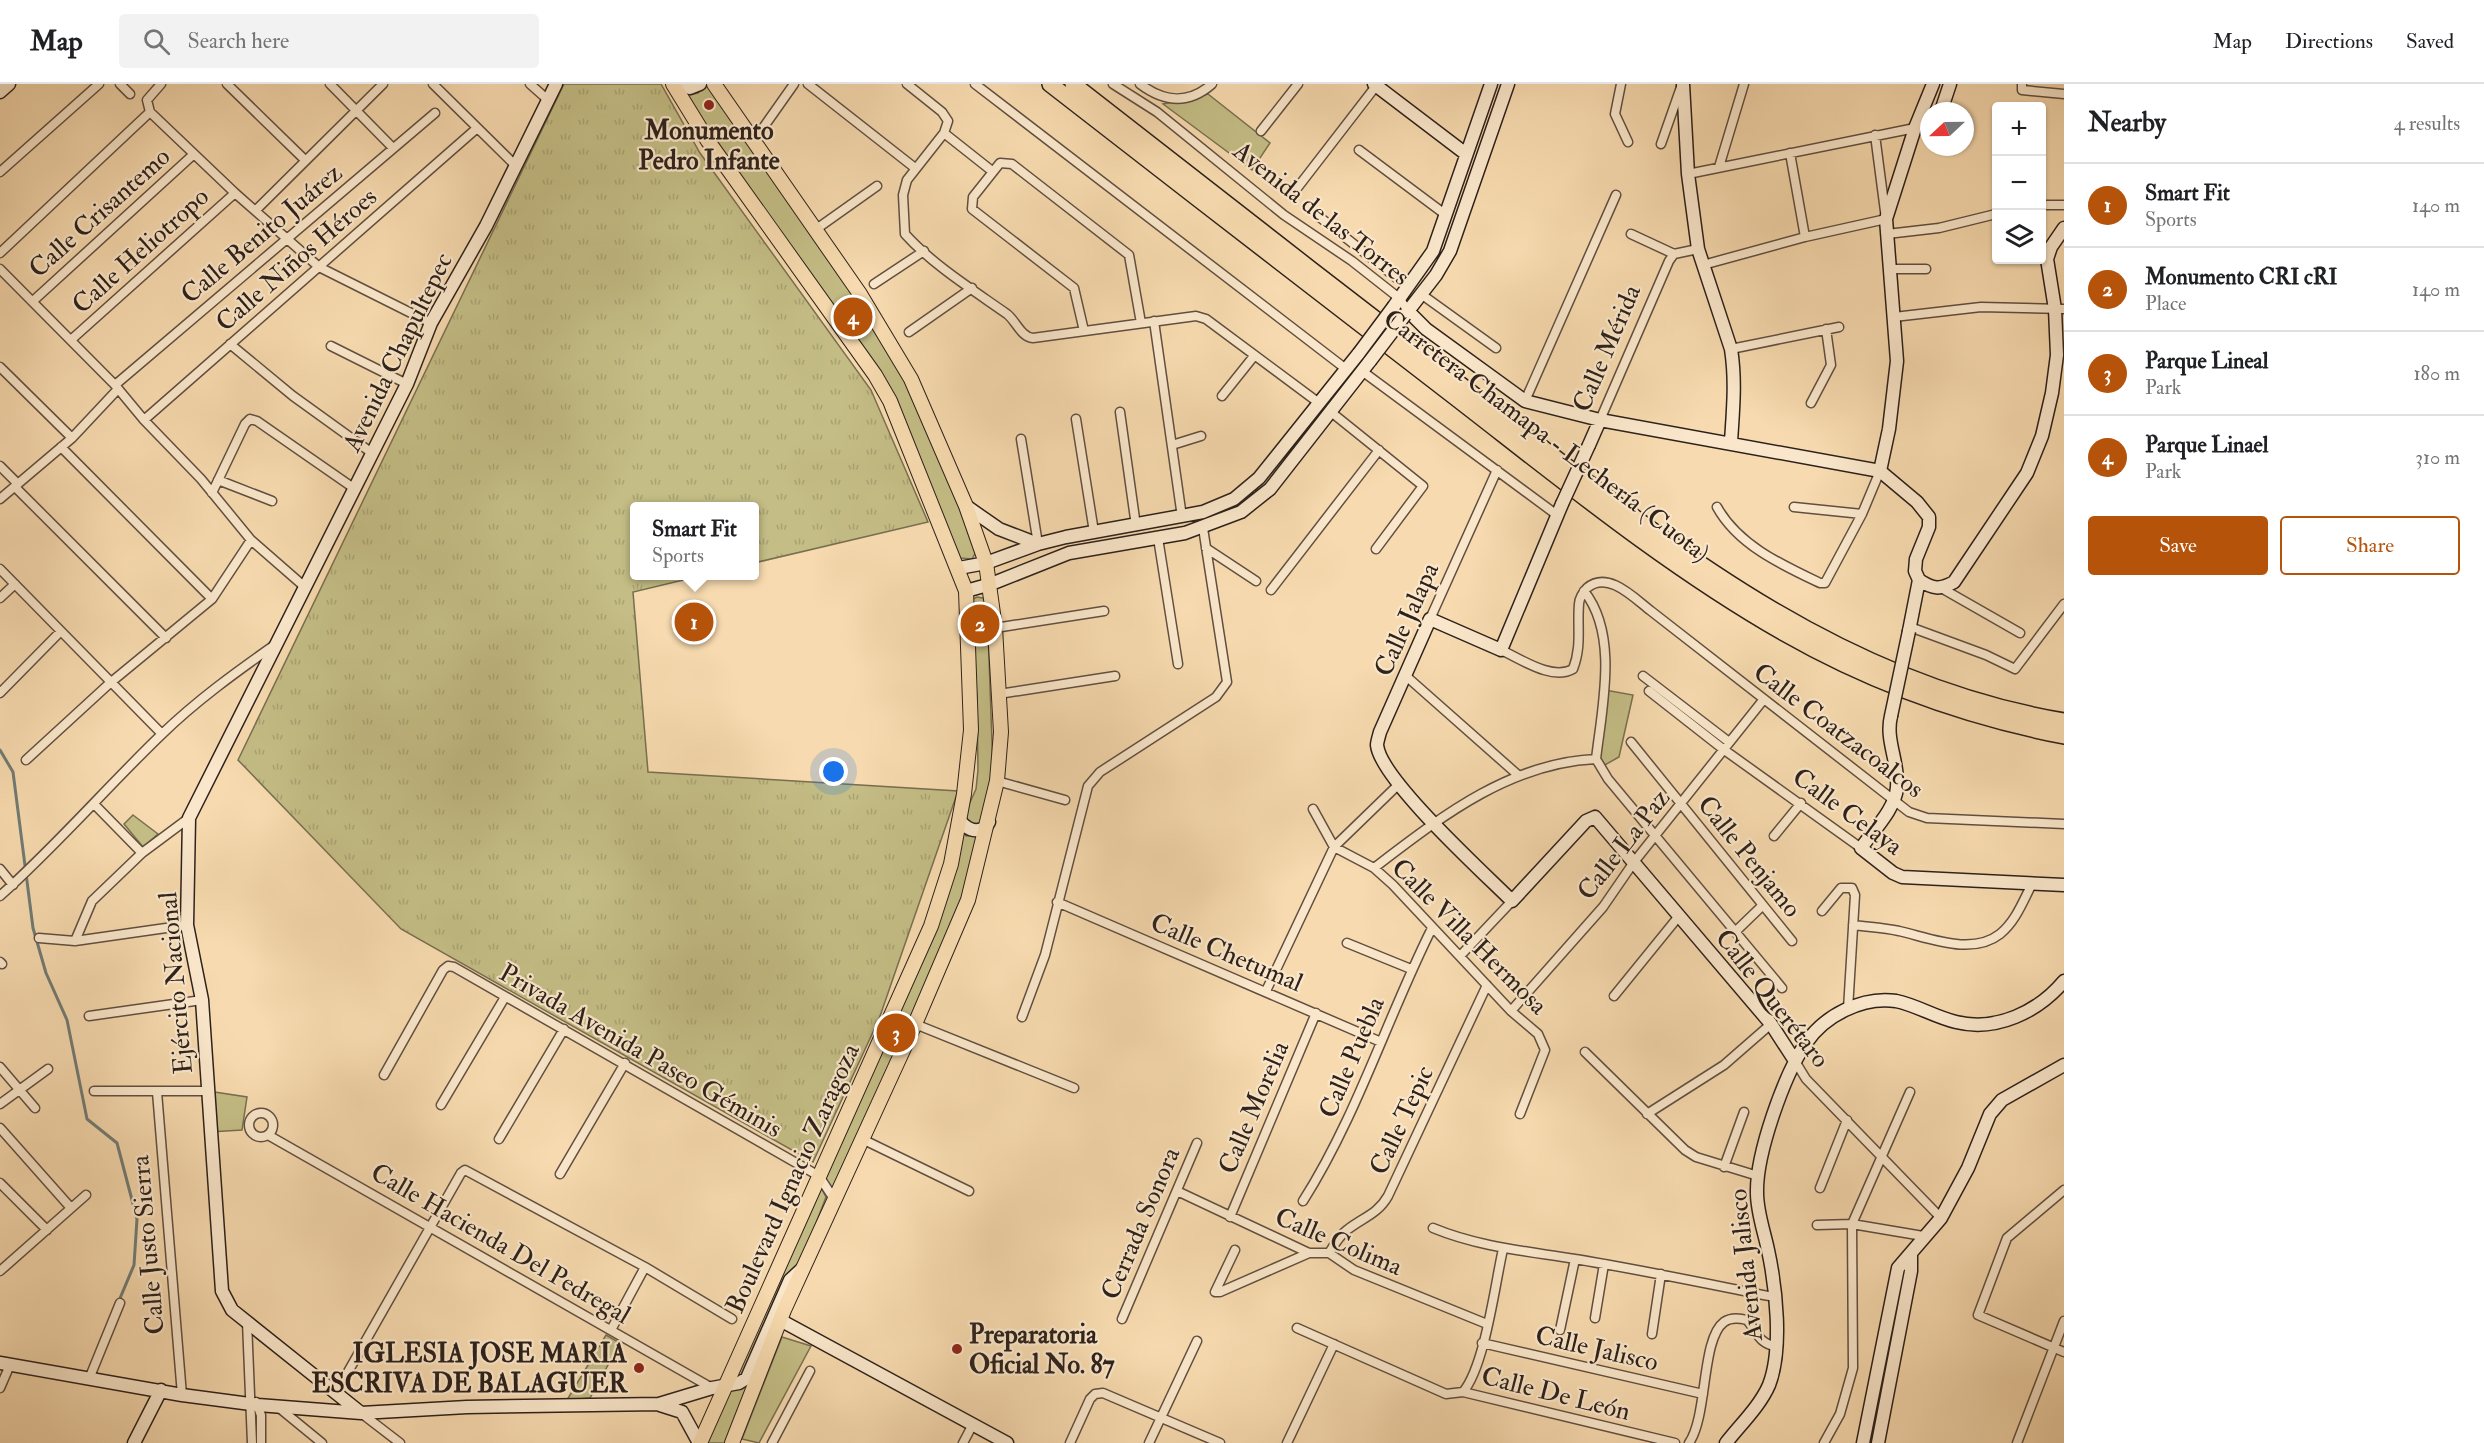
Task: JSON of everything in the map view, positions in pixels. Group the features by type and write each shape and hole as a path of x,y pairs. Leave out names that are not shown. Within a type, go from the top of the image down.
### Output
{"highway":[{"name":"Carretera Chamapa - Lechería (Cuota)","path":"1050,84 1542,464 1728,600 1786,634 1887,683 1953,708 2064,736"},
{"name":"Carretera Chamapa - Lechería (Cuota)","path":"1073,84 1606,497 1735,589 1791,622 1890,670 1988,702 2064,721"}],"main road":[{"name":"Boulevard Ignacio Zaragoza","path":"673,84 708,141 875,375 895,411 959,568 966,591 971,730 951,864 931,926 700,1443"},
{"name":"Boulevard Ignacio Zaragoza","path":"720,87 892,344 911,379 966,506 986,563 991,585 999,694 1000,755 989,822 968,900 915,1024 780,1320 732,1443"}],"street":[{"path":"0,92 9,84"},
{"path":"0,172 99,84"},
{"path":"120,84 130,94"},
{"path":"161,84 149,97 147,103 150,112 235,193 257,209 319,267 431,323"},
{"path":"226,84 305,160"},
{"path":"330,84 393,148"},
{"path":"257,209 383,84"},
{"path":"433,84 516,166"},
{"path":"530,84 548,100"},
{"name":"Avenida Chapultepec","path":"280,641 407,384 431,323 516,166 556,84"},
{"path":"678,84 690,88 700,84"},
{"path":"763,128 794,84"},
{"path":"808,84 915,168"},
{"path":"907,84 946,116 947,126 944,133 915,168 905,186 904,230 924,251 1016,321 1029,338 1186,316 1206,320 1319,403"},
{"path":"975,84 1346,369"},
{"name":"Avenida de las Torres","path":"1113,84 1156,112 1284,215 1352,261 1426,329 1525,401 1600,420 1731,442 1820,462 1880,471"},
{"path":"1140,84 1165,99 1191,96 1202,92 1212,84"},
{"path":"1261,131 1298,84"},
{"path":"959,568 986,563 1038,544 1182,517 1220,505 1247,490 1300,430 1397,302 1432,251 1491,84"},
{"path":"966,591 991,585 1069,553 1203,528 1226,520 1256,502 1270,489 1407,313 1450,251 1508,84"},
{"path":"1621,84 1615,114 1628,142"},
{"path":"1661,144 1683,84"},
{"path":"1683,84 1688,174 1698,249 1731,348 1736,382 1731,442"},
{"path":"1719,167 1744,84"},
{"path":"1886,219 1915,128 1933,84"},
{"path":"1944,102 1950,84"},
{"path":"2022,84 2022,90 2064,94"},
{"path":"1298,187 1375,85 1466,154"},
{"path":"1487,97 1503,101"},
{"path":"0,253 150,112"},
{"name":"Calle Benito Juárez","path":"0,499 72,438 116,387 435,114"},
{"path":"1688,174 1920,126"},
{"name":"Calle Niños Héroes","path":"144,420 476,129"},
{"path":"944,133 992,171"},
{"path":"1717,507 1733,529 1772,559 1826,583 1862,514 1880,471 1895,391 1897,361 1886,219 1875,135"},
{"path":"1359,150 1446,215"},
{"path":"1790,153 1805,237"},
{"name":"Calle Crisantemo","path":"33,301 194,154"},
{"path":"1084,331 1074,288 972,209 973,197 1000,163 1012,164 1129,255 1141,323"},
{"path":"815,230 877,186"},
{"name":"Calle Heliotropo","path":"72,339 235,193"},
{"path":"1525,401 1616,195"},
{"path":"2046,206 2064,205"},
{"path":"1317,215 1407,287"},
{"path":"1887,234 1939,228 1992,215"},
{"path":"1703,265 1805,237 1886,219"},
{"path":"1943,589 1954,582 1964,571 2027,473 2042,436 2052,393 2057,355 2059,309 2047,259 2051,247 2064,228"},
{"path":"1631,234 1674,254 1698,249"},
{"path":"874,284 924,251"},
{"name":"Calle Mérida","path":"1501,650 1560,509 1674,254"},
{"path":"0,269 72,339 212,493 251,540 306,588"},
{"path":"1890,269 1926,269"},
{"path":"909,332 972,288"},
{"path":"1421,294 1496,348"},
{"path":"1894,317 1981,307 2059,309"},
{"path":"1154,321 1182,517"},
{"path":"1731,348 1839,327"},
{"path":"1811,403 1831,365 1826,329"},
{"path":"230,344 293,396 372,453"},
{"path":"331,346 407,384"},
{"path":"1222,396 1254,356"},
{"path":"1366,366 1497,470 1560,509"},
{"path":"0,367 72,438"},
{"path":"1120,412 1136,526"},
{"path":"1331,412 1423,486 1376,549"},
{"path":"212,493 245,424 250,419 257,421 355,489"},
{"path":"1076,419 1094,532"},
{"path":"1300,430 1311,438"},
{"path":"1172,445 1200,436"},
{"path":"1021,439 1038,544"},
{"path":"61,447 212,599"},
{"path":"1271,590 1379,450"},
{"path":"0,466 166,638"},
{"name":"Calle Jalapa","path":"1399,784 1382,759 1377,745 1380,732 1497,470"},
{"path":"1880,471 1917,502 1929,517 1929,527 1916,559 1915,571 1919,580 1931,588 1943,589 2020,633"},
{"path":"218,480 272,501"},
{"path":"966,506 999,529 1038,544"},
{"path":"1794,507 1862,514"},
{"path":"1022,1017 1045,955 1084,794 1093,778 1216,697 1227,682 1203,528"},
{"path":"1158,538 1178,664"},
{"path":"26,760 110,683 212,599 251,540"},
{"path":"1206,548 1256,581"},
{"path":"0,569 162,734"},
{"path":"1861,848 1894,799 1897,788 1889,738 1891,716 1919,580"},
{"name":"Calle Coatzacoalcos","path":"1584,591 1593,584 1606,581 1619,587 1909,812 1927,818 2064,824"},
{"path":"0,598 15,584"},
{"path":"1430,619 1555,673 1565,673 1573,669 1579,646 1579,602 1584,591 1595,605 1604,647 1602,709 1596,759 1608,779 1654,837 1782,988"},
{"path":"1909,629 1986,655 2015,669 2064,604"},
{"path":"995,628 1104,611"},
{"path":"0,693 60,632"},
{"path":"0,896 48,853 162,734 233,673 280,641"},
{"name":"Ejército Nacional","path":"247,1322 225,1301 222,1291 202,1000 187,925 189,818 280,641"},
{"path":"999,694 1115,676"},
{"path":"1406,676 1518,775"},
{"path":"1643,676 1726,745"},
{"path":"1649,691 1726,745"},
{"name":"Calle La Paz","path":"1511,1011 1603,907 1634,862 1764,699"},
{"name":"Calle Penjamo","path":"1631,742 1792,941"},
{"name":"Calle Celaya","path":"1726,745 1893,873 1902,877 2064,885"},
{"path":"1374,868 1434,823 1518,775 1566,760 1596,759"},
{"path":"997,781 1065,800"},
{"path":"1266,991 1334,847 1399,784 1434,823 1512,901 1460,956"},
{"path":"1774,836 1801,802"},
{"path":"94,804 142,853"},
{"path":"1313,809 1334,847"},
{"name":"Calle Querétaro","path":"1512,901 1586,821 1595,817 1770,1023 1806,1079 1941,1218"},
{"path":"75,942 92,901 142,853 189,818"},
{"path":"959,820 964,826 974,831 985,828 989,822"},
{"name":"Calle Villa Hermosa","path":"1334,847 1374,868 1511,1011 1543,1041 1545,1050 1520,1114"},
{"path":"0,869 14,884"},
{"path":"1853,925 1896,930 1950,943 1986,942 2002,933 2014,919 2032,884"},
{"path":"1822,911 1841,888 1847,886 1852,888 1855,895 1848,1009"},
{"name":"Calle Chetumal","path":"1057,902 1381,1042"},
{"path":"1735,932 1763,906"},
{"path":"1614,996 1679,916"},
{"path":"39,938 75,942 187,925"},
{"name":"Calle Puebla","path":"1303,1201 1334,1149 1411,969 1432,928"},
{"path":"1347,943 1411,969"},
{"name":"Privada Avenida Paseo Géminis","path":"384,1074 443,970 448,966 454,967 819,1176 834,1199"},
{"name":"Avenida Jalisco","path":"1726,1443 1768,1386 1777,1347 1770,1257 1759,1213 1758,1176 1783,1088 1795,1061 1816,1030 1831,1017 1848,1009 1884,1000 1898,1002 1956,1022 1994,1023 2033,1008 2064,981"},
{"name":"Calle Tepic","path":"1329,1253 1347,1230 1372,1215 1385,1202 1487,985"},
{"path":"441,1105 505,997"},
{"path":"89,1016 202,1000"},
{"name":"Calle Morelia","path":"1230,1217 1316,1013"},
{"path":"1647,1114 1724,1065 1770,1023"},
{"path":"915,1024 1074,1088"},
{"path":"499,1139 564,1029"},
{"path":"1585,1052 1685,1150 1724,1167 1758,1176"},
{"path":"560,1174 625,1064"},
{"path":"1863,1443 1898,1268 1911,1255 1923,1236 1941,1218 1964,1177 1990,1114 2002,1100 2064,1065"},
{"path":"0,1067 35,1108"},
{"path":"0,1104 18,1088 48,1069"},
{"path":"94,1091 208,1091"},
{"name":"Calle Justo Sierra","path":"157,1092 182,1395"},
{"path":"1824,1443 1840,1414 1853,1368 1852,1224 1855,1211 1882,1157 1910,1092"},
{"path":"1724,1167 1744,1112"},
{"path":"1820,1188 1848,1120"},
{"path":"0,1128 71,1208"},
{"name":"Calle Hacienda Del Pedregal","path":"268,1136 712,1388"},
{"path":"862,1139 969,1191"},
{"name":"Cerrada Sonora","path":"1122,1319 1197,1143"},
{"path":"336,1393 429,1226 465,1170 645,1267 732,1319"},
{"path":"0,1183 47,1230"},
{"path":"2064,1190 2007,1238 1978,1315 2064,1352"},
{"name":"Calle Colima","path":"1177,1191 1309,1253 1329,1253 1354,1270 1487,1324"},
{"path":"0,1271 86,1195"},
{"path":"1817,1225 1852,1224 1923,1236"},
{"path":"1432,1228 1470,1242 1503,1249 1661,1274 1774,1297"},
{"path":"1462,1392 1468,1385 1482,1343 1503,1249"},
{"path":"1235,1250 1215,1292 1220,1292 1309,1253"},
{"path":"1878,1443 1911,1271 1911,1255"},
{"path":"1560,1330 1575,1259"},
{"path":"1595,1318 1604,1264"},
{"path":"611,1330 645,1267"},
{"path":"0,1388 5,1364 182,1395 253,1402 278,1407 361,1413 467,1407 659,1404 726,1384 742,1382 749,1376 790,1280 803,1268"},
{"path":"1653,1334 1661,1274"},
{"path":"89,1379 120,1303"},
{"path":"1689,1443 1699,1417 1713,1344 1717,1332 1725,1322 1736,1318 1747,1320 1757,1338 1764,1344 1777,1347"},
{"path":"780,1320 1007,1443"},
{"path":"247,1322 400,1443"},
{"path":"247,1322 253,1402 252,1443"},
{"path":"2017,1443 2064,1322"},
{"name":"Calle De León","path":"1297,1328 1446,1394 1462,1392 1675,1443"},
{"path":"1149,1443 1197,1341"},
{"name":"Calle Jalisco","path":"1482,1343 1703,1394"},
{"path":"1287,1443 1335,1344"},
{"path":"772,1443 810,1371"},
{"path":"134,1443 161,1390"},
{"path":"1070,1443 1095,1394 1103,1394 1161,1416 1203,1439 1220,1443"},
{"path":"253,1402 261,1415 261,1443"},
{"path":"659,1404 682,1412 700,1443"},
{"path":"278,1407 321,1443"},
{"path":"963,1443 973,1424"}],"green space":[{"path":"564,84 661,84 700,153 871,390 928,522 759,562 759,502 630,502 630,580 683,580 633,592 648,772 958,791 879,1019 813,1162 401,929 238,760"},
{"path":"706,84 710,84 900,363 978,548 972,559 960,558 898,406 711,135 687,95 698,93"},
{"path":"1208,94 1270,143 1252,170 1163,104"},
{"path":"977,597 983,598 987,603 993,770 982,826 965,826 967,809 976,789 978,770 977,696 970,633 971,600"},
{"path":"1605,690 1633,695 1619,757 1603,766 1598,758"},
{"path":"133,815 158,834 143,847 124,824"},
{"path":"960,827 966,836 982,835 967,886 919,1005 833,1188 822,1176 875,1061"},
{"path":"208,1091 247,1097 242,1130 210,1132"},
{"path":"819,1184 826,1197 808,1244 748,1371 740,1379 731,1379"},
{"path":"606,1335 620,1343 590,1398 567,1400"},
{"path":"782,1337 811,1346 759,1443 742,1439"},
{"path":"749,1385 726,1443 707,1443 728,1390"}],"waterway":[{"path":"0,750 13,772 33,928 46,973 67,1020 87,1119 117,1143 137,1219 134,1265 118,1303"}],"place":[{"name":"Monumento Pedro Infante","path":"709,105"},
{"name":"Parque Linael","path":"853,317"},
{"name":"Smart Fit","path":"694,622"},
{"name":"Monumento CRI cRI","path":"980,624"},
{"name":"Parque Lineal","path":"896,1033"},
{"name":"Preparatoria Oficial No. 87","path":"957,1349"},
{"name":"IGLESIA JOSE MARIA ESCRIVA DE BALAGUER","path":"639,1368"}]}
